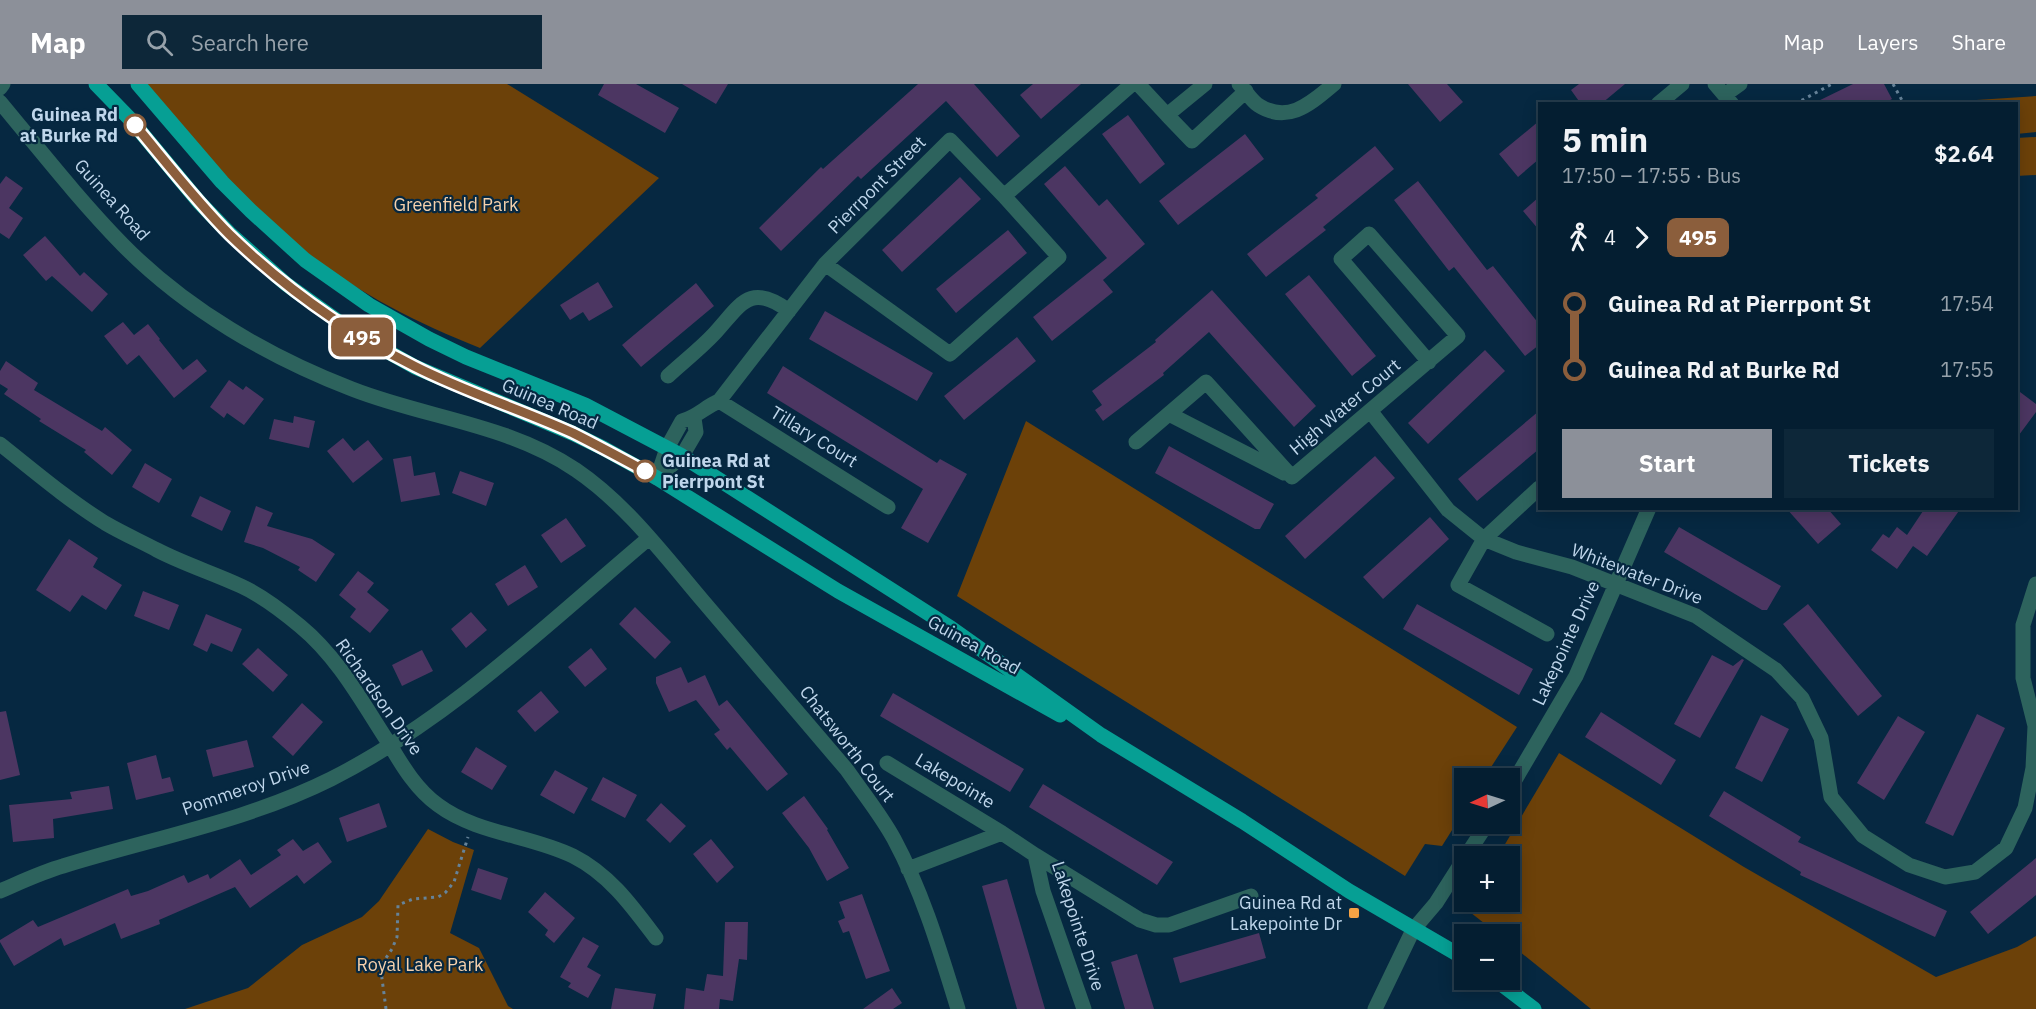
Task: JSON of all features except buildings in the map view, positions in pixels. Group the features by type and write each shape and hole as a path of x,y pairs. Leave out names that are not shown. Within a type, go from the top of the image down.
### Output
{"main road":[{"name":"Guinea Road","path":"96,84 130,119 199,202 229,233 286,284 328,315 415,367 572,433 657,478 838,591 1047,709 1101,735"},
{"name":"Guinea Road","path":"138,84 222,182 250,211 297,253 379,312 466,357 585,405 682,456 951,628 1101,735 1242,821 1298,859 1413,930 1454,953"},
{"path":"1509,990 1534,1009"}],"street":[{"path":"0,88 3,84"},
{"path":"825,264 950,354 1059,257 1004,196 1132,84"},
{"path":"1138,84 1192,141 1242,88 1258,105 1280,113 1302,110 1334,84"},
{"path":"1167,116 1205,84"},
{"path":"1660,102 1682,84"},
{"path":"1725,94 1740,84"},
{"name":"Guinea Road","path":"0,102 123,245 187,298 221,322 251,342 353,390 405,407 491,429 542,450 596,485 648,538"},
{"name":"Pierrpont Street","path":"657,478 667,448 682,421 694,418 705,407 719,401 825,264 950,140 1004,196"},
{"name":"High Water Court","path":"1136,442 1206,382 1292,477 1429,362 1458,336 1369,234 1341,259 1429,362"},
{"path":"668,376 713,335 742,303 753,297 775,300 789,311"},
{"name":"Tillary Court","path":"719,401 888,507"},
{"name":"Whitewater Drive","path":"1371,412 1448,510 1484,539 1516,552 1572,567 1696,616 1776,670 1802,698 1821,738 1831,797 1863,836 1909,865 1945,878 1975,872 2006,848 2025,808 2033,768 2035,726 2023,678 2023,625 2036,584"},
{"path":"1169,414 1292,477"},
{"path":"657,478 682,456 696,432 694,418"},
{"name":"Richardson Drive","path":"0,444 105,523 160,552 241,586 276,607 303,628 329,656 423,792 443,809 472,824 558,850 587,864 605,877 627,899 656,938"},
{"path":"1538,489 1484,539 1458,585 1547,634"},
{"name":"Lakepointe Drive","path":"1520,771 1576,676 1648,510"},
{"name":"Pommeroy Drive","path":"0,891 61,867 228,819 277,802 330,779 390,746 454,703 648,538"},
{"name":"Chatsworth Court","path":"648,538 847,770 873,805 894,839 930,920 958,1009"},
{"name":"Lakepointe","path":"887,763 1002,833"},
{"path":"908,869 1002,833"},
{"name":"Lakepointe Drive","path":"1002,833 1124,911 1140,920 1156,925 1168,925 1251,896"},
{"name":"Lakepointe Drive","path":"1035,855 1043,891 1084,1009"},
{"path":"1375,1009 1413,930 1436,903 1454,875"}],"path":[{"path":"1799,102 1832,84"},
{"path":"1893,84 1903,102"},
{"path":"386,1009 381,971 397,937 398,905 413,898 438,897 450,888 472,824"}],"green space":[{"name":"Greenfield Park","path":"141,84 507,84 659,178 480,348 367,294 304,251 239,193"},
{"path":"2036,96 2036,132 2018,134 2018,102 1961,101"},
{"path":"2036,137 2036,175 2018,176 2018,138"},
{"path":"1026,421 1517,727 1490,768 1454,768 1454,827 1442,846 1425,844 1405,876 957,596"},
{"path":"1559,753 1744,867 1936,977 2017,947 2036,936 2036,1009 1591,1009 1520,952 1520,924 1485,924 1470,912 1520,912 1520,846 1504,846 1511,834 1520,834 1520,819"},
{"name":"Royal Lake Park","path":"428,829 474,850 450,933 479,948 508,1006 513,1009 185,1009 248,988 302,945 362,917 379,901"}],"bus line":[{"name":"495","path":"135,125 199,202 254,257 286,284 353,332 415,367 572,433 645,471"}],"place":[{"name":"Guinea Rd at Burke Rd","path":"135,125"},
{"name":"Guinea Rd at Pierrpont St","path":"645,471"},
{"name":"Guinea Rd at Lakepointe Dr","path":"1354,913"}]}
